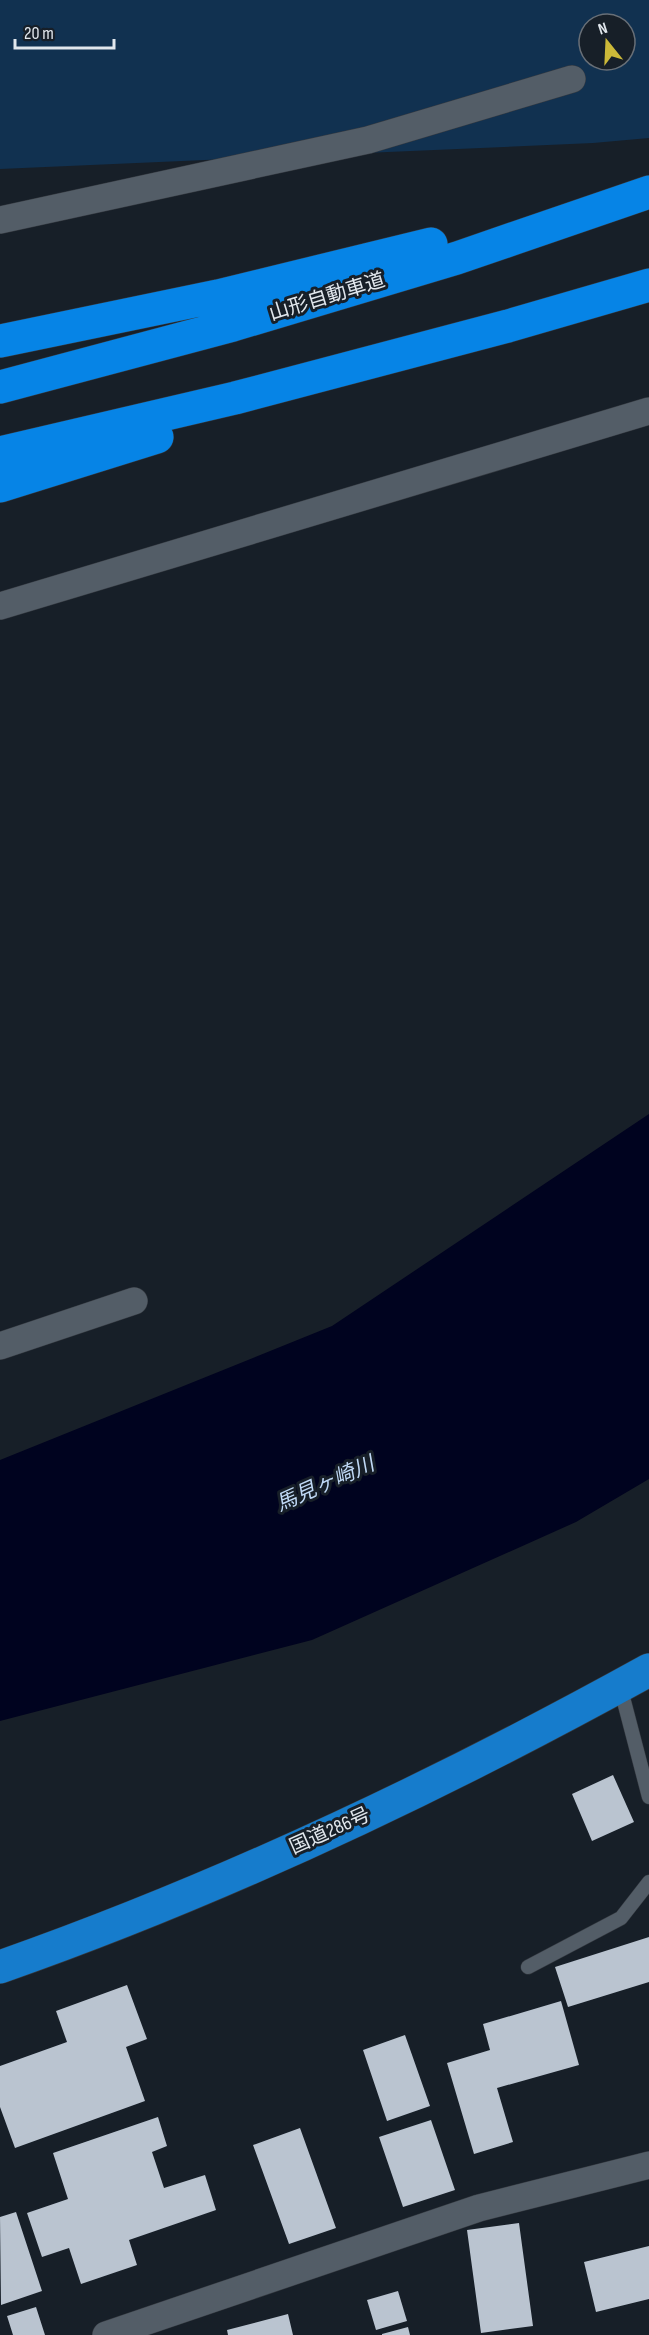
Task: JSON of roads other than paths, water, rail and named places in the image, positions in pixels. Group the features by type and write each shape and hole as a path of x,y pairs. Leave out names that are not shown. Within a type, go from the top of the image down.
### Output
{"highway":[{"path":"0,341 218,296 649,191"},
{"name":"山形自動車道","path":"0,387 233,325 458,258 649,191"},
{"path":"0,486 508,326 649,285"},
{"path":"0,453 235,398 508,326"},
{"name":"国道286号","path":"0,1967 105,1929 384,1807 427,1787 649,1670"}],"street":[{"path":"0,220 368,140 572,79"},
{"path":"0,606 649,411"},
{"path":"0,1346 134,1301"},
{"path":"106,2335 479,2208 649,2165"}],"lane":[{"path":"620,1686 649,1797"},
{"path":"528,1967 621,1918 649,1882"}],"water":[{"name":"馬見ヶ崎川","path":"649,1114 649,1479 576,1522 312,1640 0,1721 0,1460 332,1326"}]}
